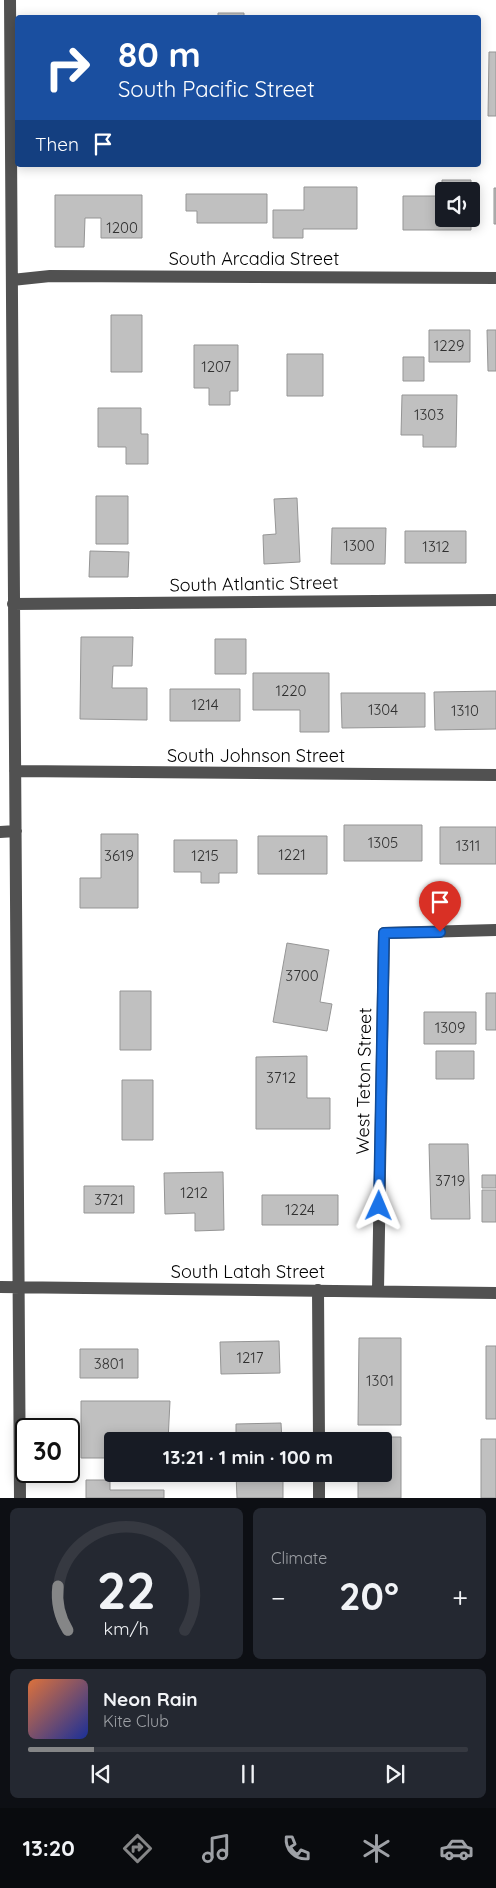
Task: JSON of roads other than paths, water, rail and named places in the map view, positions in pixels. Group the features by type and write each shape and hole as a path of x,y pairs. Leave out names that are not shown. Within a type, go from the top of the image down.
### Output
{"street":[{"path":"10,0 20,1498"},
{"name":"South Arcadia Street","path":"12,280 50,276 496,278"},
{"name":"South Atlantic Street","path":"13,604 496,600"},
{"name":"South Johnson Street","path":"15,771 496,775"},
{"path":"0,832 16,831"},
{"name":"West Teton Street","path":"378,1290 384,933 496,930"},
{"name":"South Latah Street","path":"0,1287 496,1292"},
{"path":"318,1290 319,1432"},
{"path":"319,1482 319,1498"}]}
